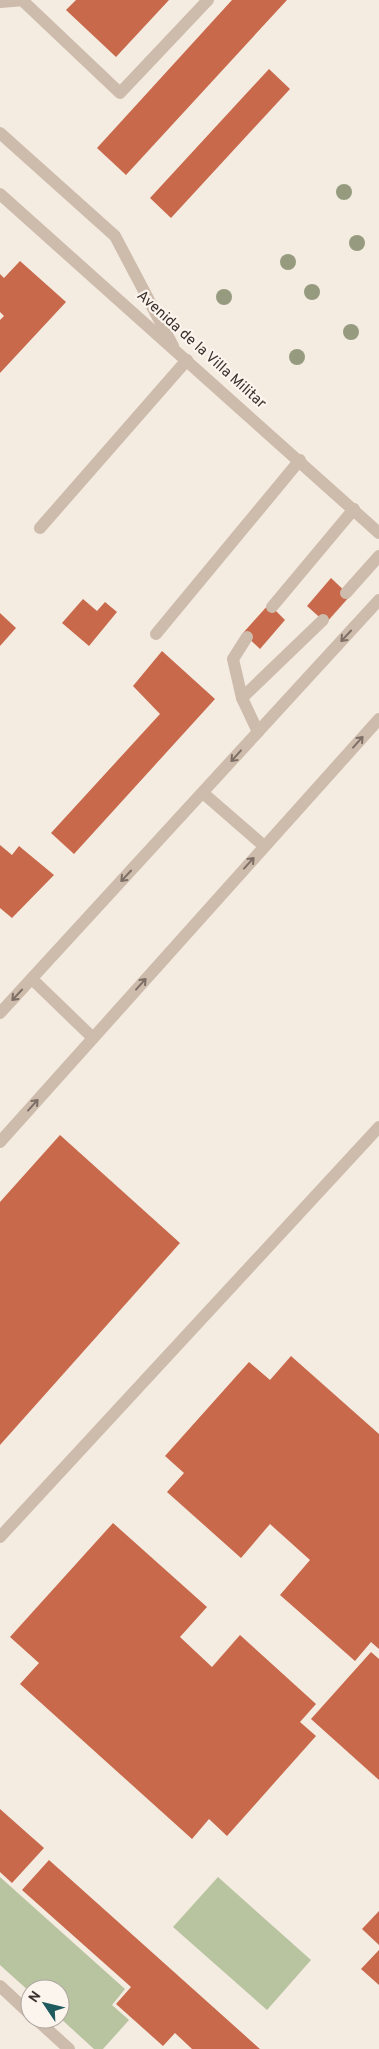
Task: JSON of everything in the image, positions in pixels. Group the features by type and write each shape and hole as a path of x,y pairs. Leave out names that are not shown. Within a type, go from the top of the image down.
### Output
{"street":[{"path":"0,2 25,1 120,93 208,0"},
{"path":"0,133 115,236 173,346"},
{"name":"Avenida de la Villa Militar","path":"0,194 173,346 379,532"},
{"path":"40,528 187,360"},
{"path":"156,634 300,460"},
{"path":"272,607 354,509"},
{"path":"346,592 379,556"},
{"path":"0,1013 379,600"},
{"path":"242,698 323,620"},
{"path":"247,637 233,659 242,698 258,732"},
{"path":"0,1142 379,719"},
{"path":"203,793 264,846"},
{"path":"32,979 93,1038"},
{"path":"0,1537 379,1127"},
{"path":"0,1986 20,2005"},
{"path":"47,2029 69,2049"}],"green space":[{"path":"0,1877 125,1989 112,2005 129,2020 103,2049 94,2049 70,2027 70,1979 20,1979 20,1983 0,1965"},
{"path":"218,1877 311,1960 267,2010 173,1927"}],"building":[{"path":"76,0 169,0 116,57 66,10"},
{"path":"232,0 287,0 126,175 97,148"},
{"path":"269,69 290,89 171,218 150,198"},
{"path":"20,261 66,302 0,373 0,320 4,316 0,312 0,274 4,278"},
{"path":"331,578 350,596 326,623 307,606"},
{"path":"83,599 97,611 105,602 117,612 89,646 62,623"},
{"path":"269,604 285,620 260,649 243,633"},
{"path":"0,613 16,628 0,646"},
{"path":"162,651 215,699 74,854 51,833 160,714 133,686"},
{"path":"0,845 12,855 19,846 54,875 12,918 0,908"},
{"path":"60,1135 180,1243 0,1445 0,1202"},
{"path":"291,1356 379,1434 379,1649 371,1642 355,1661 280,1595 310,1560 270,1524 241,1558 167,1492 184,1473 165,1456 249,1362 270,1380"},
{"path":"113,1523 207,1607 180,1637 212,1667 240,1635 316,1704 300,1722 316,1736 227,1836 209,1819 192,1839 20,1684 39,1663 10,1637"},
{"path":"371,1652 379,1659 379,1780 311,1719"},
{"path":"0,1809 44,1848 12,1883 0,1872"},
{"path":"49,1860 260,2049 192,2049 175,2033 163,2046 116,2004 131,1987 22,1890"},
{"path":"379,1911 379,1945 362,1929"},
{"path":"379,1950 379,1985 361,1969"}]}
